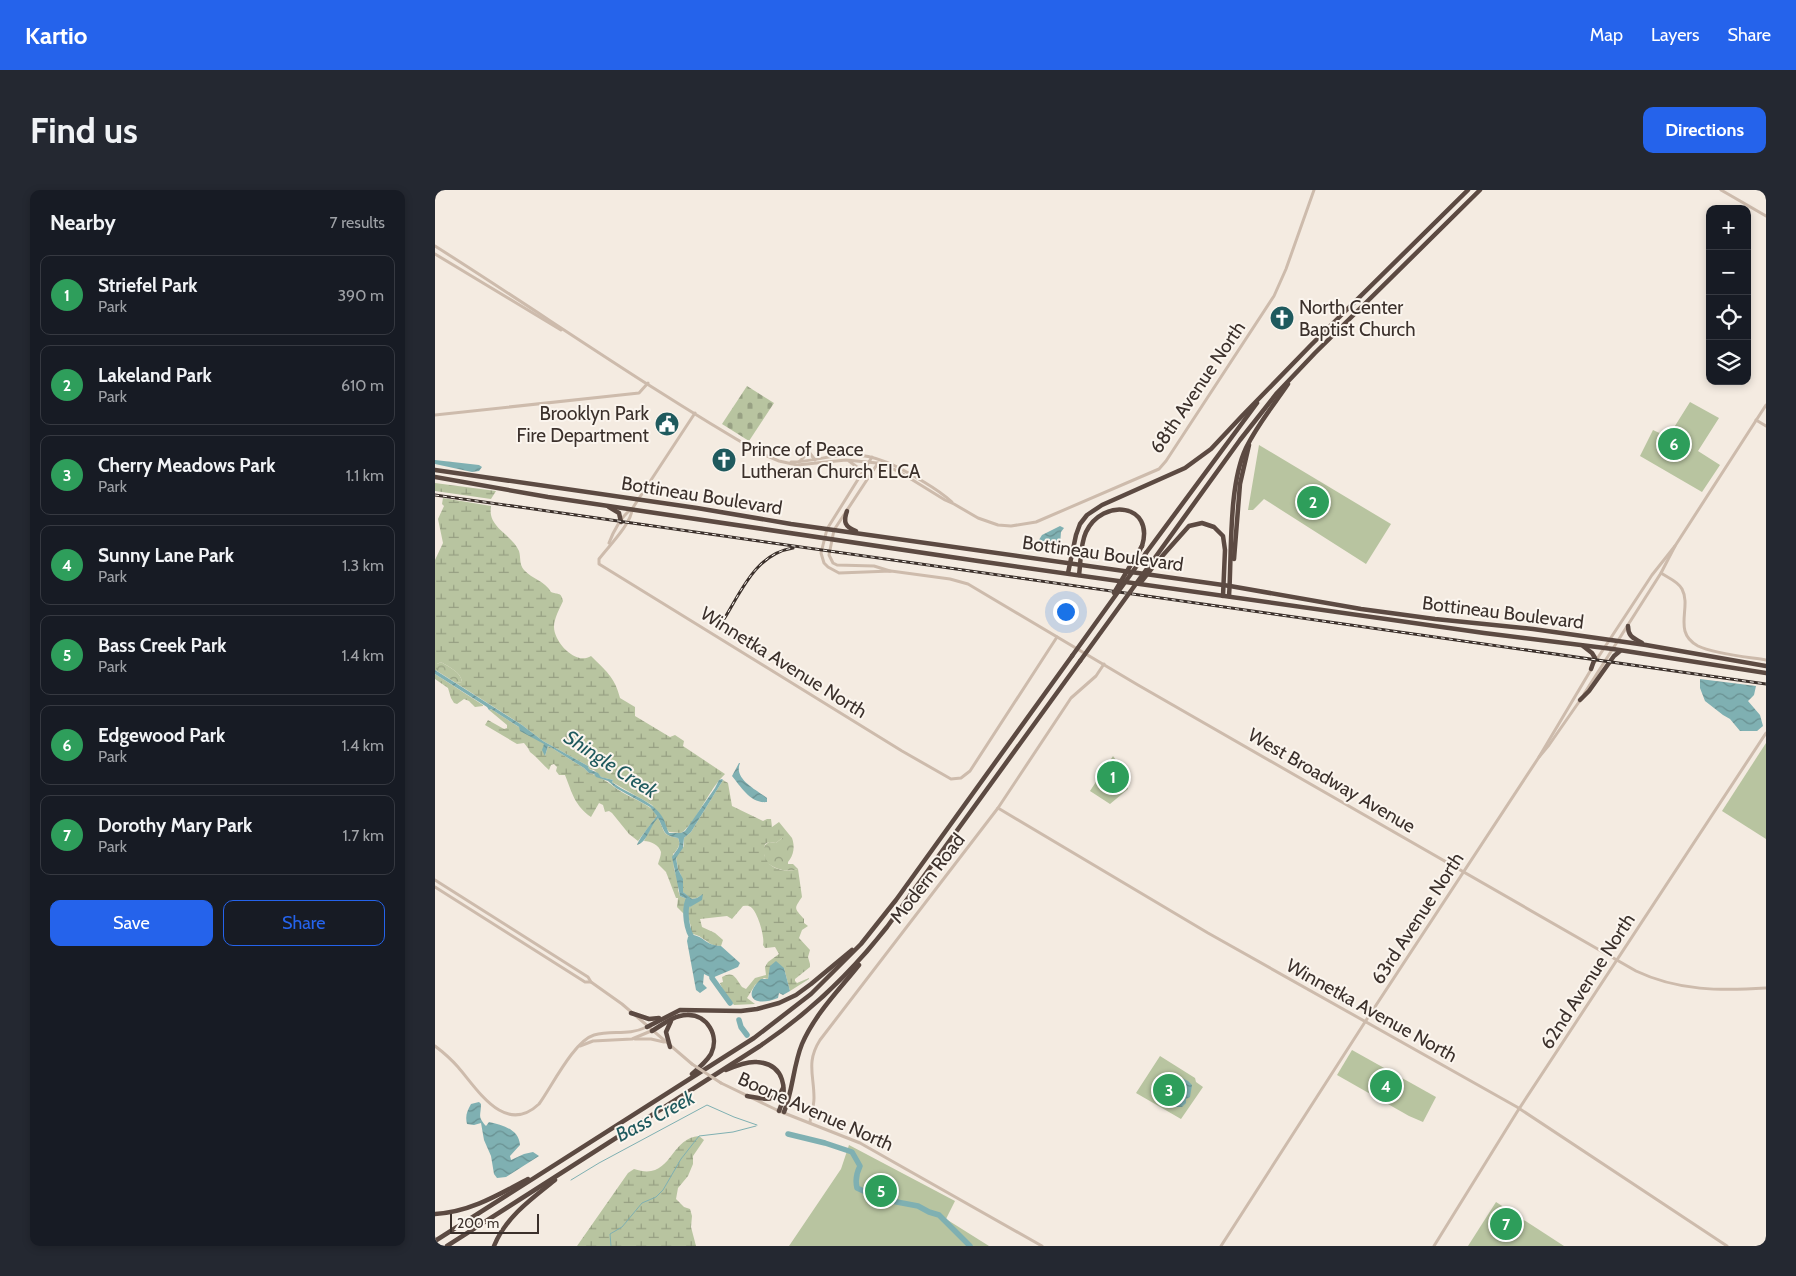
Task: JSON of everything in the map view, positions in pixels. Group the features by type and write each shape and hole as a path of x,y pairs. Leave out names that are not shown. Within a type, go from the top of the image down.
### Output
{"highway":[{"path":"1068,573 1076,534 1080,524 1087,515 1102,505 1177,472 1200,458 1468,190"},
{"path":"781,1111 788,1102 799,1052 809,1030 821,1012 894,918 1080,661 1155,561 1251,425 1298,371 1480,190"},
{"path":"1223,596 1230,572 1237,481 1245,451 1252,436 1298,371"},
{"path":"435,1241 774,1024 817,989 861,944 901,892 1146,553 1241,424 1277,380"},
{"name":"Bottineau Boulevard","path":"435,470 827,529 1080,564 1398,614 1646,644 1766,666"},
{"name":"Bottineau Boulevard","path":"435,477 604,505 825,538 1223,596 1613,649 1766,673"},
{"path":"604,505 617,511 621,522"},
{"path":"1079,575 1083,542 1087,531 1095,519 1111,510 1126,510 1137,517 1144,528 1145,535 1142,546 1089,632"},
{"path":"847,511 844,521 846,525 862,534"},
{"path":"1155,561 1189,526 1198,524 1209,525 1220,532 1224,539 1229,596"},
{"path":"1628,626 1631,636 1646,644"},
{"path":"1582,645 1595,658 1591,669"},
{"path":"1580,700 1620,651"},
{"path":"447,1246 768,1040 816,1003 858,961 894,918"},
{"path":"647,1026 680,1010 741,1011 779,1003 811,984 861,944"},
{"path":"631,1013 649,1019 665,1016"},
{"path":"652,1031 676,1017 689,1015 703,1020 712,1032 713,1045 711,1053 702,1065 667,1092"},
{"path":"670,1047 666,1030 668,1024 676,1017"},
{"path":"711,1077 738,1066 757,1062 773,1069 780,1076 784,1084 781,1111"},
{"path":"747,1096 774,1099 782,1092 784,1084"},
{"path":"494,1246 501,1231 514,1214 574,1165"},
{"path":"435,1214 455,1212 478,1204 553,1166"}],"street":[{"name":"68th Avenue North","path":"954,504 978,518 998,525 1011,526 1036,522 1159,469 1274,296 1286,269 1313,190"},
{"path":"1721,190 1766,216"},
{"path":"435,246 569,334"},
{"path":"435,254 569,334 760,453 787,462 804,463 880,459 904,470 945,496 954,504"},
{"path":"435,415 639,393 648,383"},
{"name":"63rd Avenue North","path":"1221,1246 1539,757 1604,648 1656,570 1675,546 1766,405"},
{"path":"608,546 628,511 632,509 695,413"},
{"path":"1756,420 1766,426"},
{"path":"798,462 809,452 815,460"},
{"path":"787,462 804,463 846,455 871,459 898,471 954,504"},
{"name":"West Broadway Avenue","path":"871,459 827,529 821,553 828,568 833,571 891,571 964,582 1463,872 1653,978 1684,986 1722,991 1766,988"},
{"name":"West Broadway Avenue","path":"880,459 834,530 829,555 833,563 842,566 873,566 891,571"},
{"path":"847,460 853,462 857,467 858,480"},
{"path":"608,546 616,538 632,514 632,509"},
{"name":"Winnetka Avenue North","path":"608,546 598,562 599,564 947,778 958,779 965,776 969,771 1057,637"},
{"name":"63rd Avenue North","path":"1539,757 1580,700 1628,626 1675,550 1675,546"},
{"path":"1656,570 1677,583 1683,591 1685,606 1684,628 1687,636 1693,643 1705,648 1766,660"},
{"name":"Modern Road","path":"810,1122 814,1098 811,1064 816,1046 998,808 1068,702 1096,676 1104,664"},
{"name":"62nd Avenue North","path":"1434,1246 1519,1109 1766,733"},
{"name":"Winnetka Avenue North","path":"998,808 1208,933 1519,1109 1727,1246"},
{"name":"Boone Avenue North","path":"435,880 588,977 591,982 611,996 670,1047 721,1083 781,1111 860,1143 1042,1246"},
{"name":"Boone Avenue North","path":"435,887 585,982 591,982"},
{"path":"435,1046 455,1064 493,1107 501,1112 512,1114 529,1111 539,1104 582,1041 592,1036 631,1033 647,1026"},
{"path":"632,1038 652,1031"},
{"path":"580,1046 593,1041 632,1038 665,1042"}],"green space":[{"path":"747,386 774,403 749,441 722,424"},
{"path":"1690,402 1719,418 1698,451 1720,465 1702,492 1640,456 1653,430 1668,437"},
{"path":"1259,445 1391,524 1366,564 1264,499 1253,510 1248,510"},
{"path":"435,483 496,491 491,499 435,491"},
{"path":"443,498 491,506 491,514 496,525 516,545 519,551 522,568 545,585 551,592 561,596 563,601 554,627 558,639 567,651 579,658 591,656 612,679 620,698 635,707 635,716 670,737 675,735 684,741 683,746 725,774 684,831 681,833 669,832 652,805 612,782 613,780 601,777 594,770 589,769 588,766 543,741 522,725 456,683 462,682 461,678 451,668 441,662 437,664 437,671 435,670 435,560 443,543 438,519 444,506 442,504"},
{"path":"441,662 457,673 462,682 456,683 437,671 437,664"},
{"path":"435,674 483,706 475,707 464,699 457,704 454,703 448,688 435,679"},
{"path":"491,709 545,744 545,756 548,746 589,773 652,809 657,816 638,841 629,834 612,813 609,811 605,812 603,805 599,803 591,817 586,813 575,799 565,775 559,775 554,764 551,765 549,770 530,752 524,743 517,744 485,725 488,720 504,729 507,728 507,725 489,710"},
{"path":"1766,743 1766,839 1722,811"},
{"path":"1113,756 1119,764 1125,764 1128,789 1110,804 1090,791"},
{"path":"723,780 728,783 732,806 763,821 771,819 772,827 779,822 792,838 782,838 776,843 769,842 765,844 765,858 773,867 785,871 798,869 802,897 796,909 804,919 804,923 808,926 802,930 799,938 810,950 808,957 810,967 795,981 797,983 809,979 790,991 784,968 769,973 768,979 764,978 755,985 747,998 755,1004 734,1005 721,986 720,983 723,982 722,977 729,974 732,975 746,989 755,978 766,975 765,967 768,962 779,954 775,947 765,948 763,945 759,920 752,908 748,906 743,906 732,919 727,916 700,919 702,927 715,933 723,940 721,946 713,945 700,936 691,933 687,906 690,907 701,895 691,899 683,892 676,857 684,846 684,838 691,832"},
{"path":"658,818 666,834 679,840 679,847 673,854 674,869 679,883 678,890 680,896 687,899 684,914 677,907 678,898 676,898 666,872 658,864 661,854 660,850 654,844 644,841 654,821"},
{"path":"782,838 792,838 793,850 788,864 793,864 798,869 781,870 766,862 763,850 765,845 769,842 776,843"},
{"path":"1352,1050 1436,1097 1423,1122 1337,1075"},
{"path":"1160,1056 1195,1078 1196,1082 1203,1087 1181,1119 1136,1093"},
{"path":"699,1136 704,1140 693,1156 693,1164 688,1176 678,1188 676,1199 684,1207 690,1209 692,1216 691,1227 696,1246 577,1246 628,1173 634,1169 656,1170 682,1144 689,1139"},
{"path":"849,1145 955,1201 946,1219 989,1246 789,1246 841,1169"},
{"path":"1496,1202 1564,1246 1468,1246"}],"water":[{"path":"435,460 479,465 482,467 479,471 472,472 435,464"},
{"path":"1060,526 1064,528 1061,532 1060,545 1037,543 1042,535"},
{"path":"435,670 522,725 543,741 588,766 589,769 598,773 601,777 613,780 612,782 618,786 651,805 662,817 669,833 685,831 719,780 722,779 691,832 684,838 683,848 676,858 678,869 683,879 683,892 692,899 703,894 702,900 690,907 685,905 687,899 680,896 672,857 678,848 679,841 678,838 670,836 665,832 658,818 644,840 637,845 657,816 650,807 616,788 608,781 589,773 548,746 545,756 542,750 544,744 520,731 519,727 491,709 489,710 435,674"},
{"path":"1700,679 1756,686 1754,695 1748,701 1760,715 1763,726 1757,731 1740,731 1730,719 1705,701 1700,688"},
{"path":"739,763 740,774 743,779 767,798 767,802 751,798 732,776"},
{"path":"693,935 708,943 721,946 740,963 738,967 712,978 704,974 703,984 707,988 700,993 696,990 687,941 688,937"},
{"path":"776,961 784,968 790,991 783,995 779,993 778,998 770,1001 754,999 752,991 761,979 768,979 770,966"},
{"path":"1180,1077 1192,1085 1190,1097 1186,1099 1186,1103 1182,1107 1172,1107 1167,1100 1162,1099 1163,1092 1169,1082"},
{"path":"479,1102 481,1104 480,1118 486,1126 489,1122 509,1129 517,1135 520,1145 510,1156 511,1160 533,1152 539,1156 506,1177 497,1178 494,1174 491,1156 484,1140 481,1123 467,1124 467,1111 471,1104"}],"waterway":[{"name":"Shingle Creek","path":"688,900 686,910 687,921 689,932 694,940"},
{"name":"Shingle Creek","path":"712,971 712,978 730,1003"},
{"name":"Shingle Creek","path":"739,1020 741,1027 747,1035"},
{"name":"Bass Creek","path":"571,1180 707,1105 757,1125"},
{"path":"611,1246 610,1234 622,1227 642,1203 656,1197 663,1190 681,1159 699,1136 733,1132 756,1126"},
{"name":"Bass Creek","path":"788,1134 852,1152 860,1166 856,1177 857,1188 881,1199 918,1206 939,1215 970,1246"}],"railway":[{"path":"435,495 1766,684"},
{"path":"724,619 744,585 760,565 780,552 793,548"}],"place":[{"name":"North Center Baptist Church","path":"1282,318"},
{"name":"Brooklyn Park Fire Department","path":"667,424"},
{"name":"Edgewood Park","path":"1674,444"},
{"name":"Prince of Peace Lutheran Church ELCA","path":"724,460"},
{"name":"Lakeland Park","path":"1313,502"},
{"name":"Striefel Park","path":"1113,777"},
{"name":"Sunny Lane Park","path":"1386,1086"},
{"name":"Cherry Meadows Park","path":"1169,1090"},
{"name":"Bass Creek Park","path":"881,1191"},
{"name":"Dorothy Mary Park","path":"1506,1224"}]}
